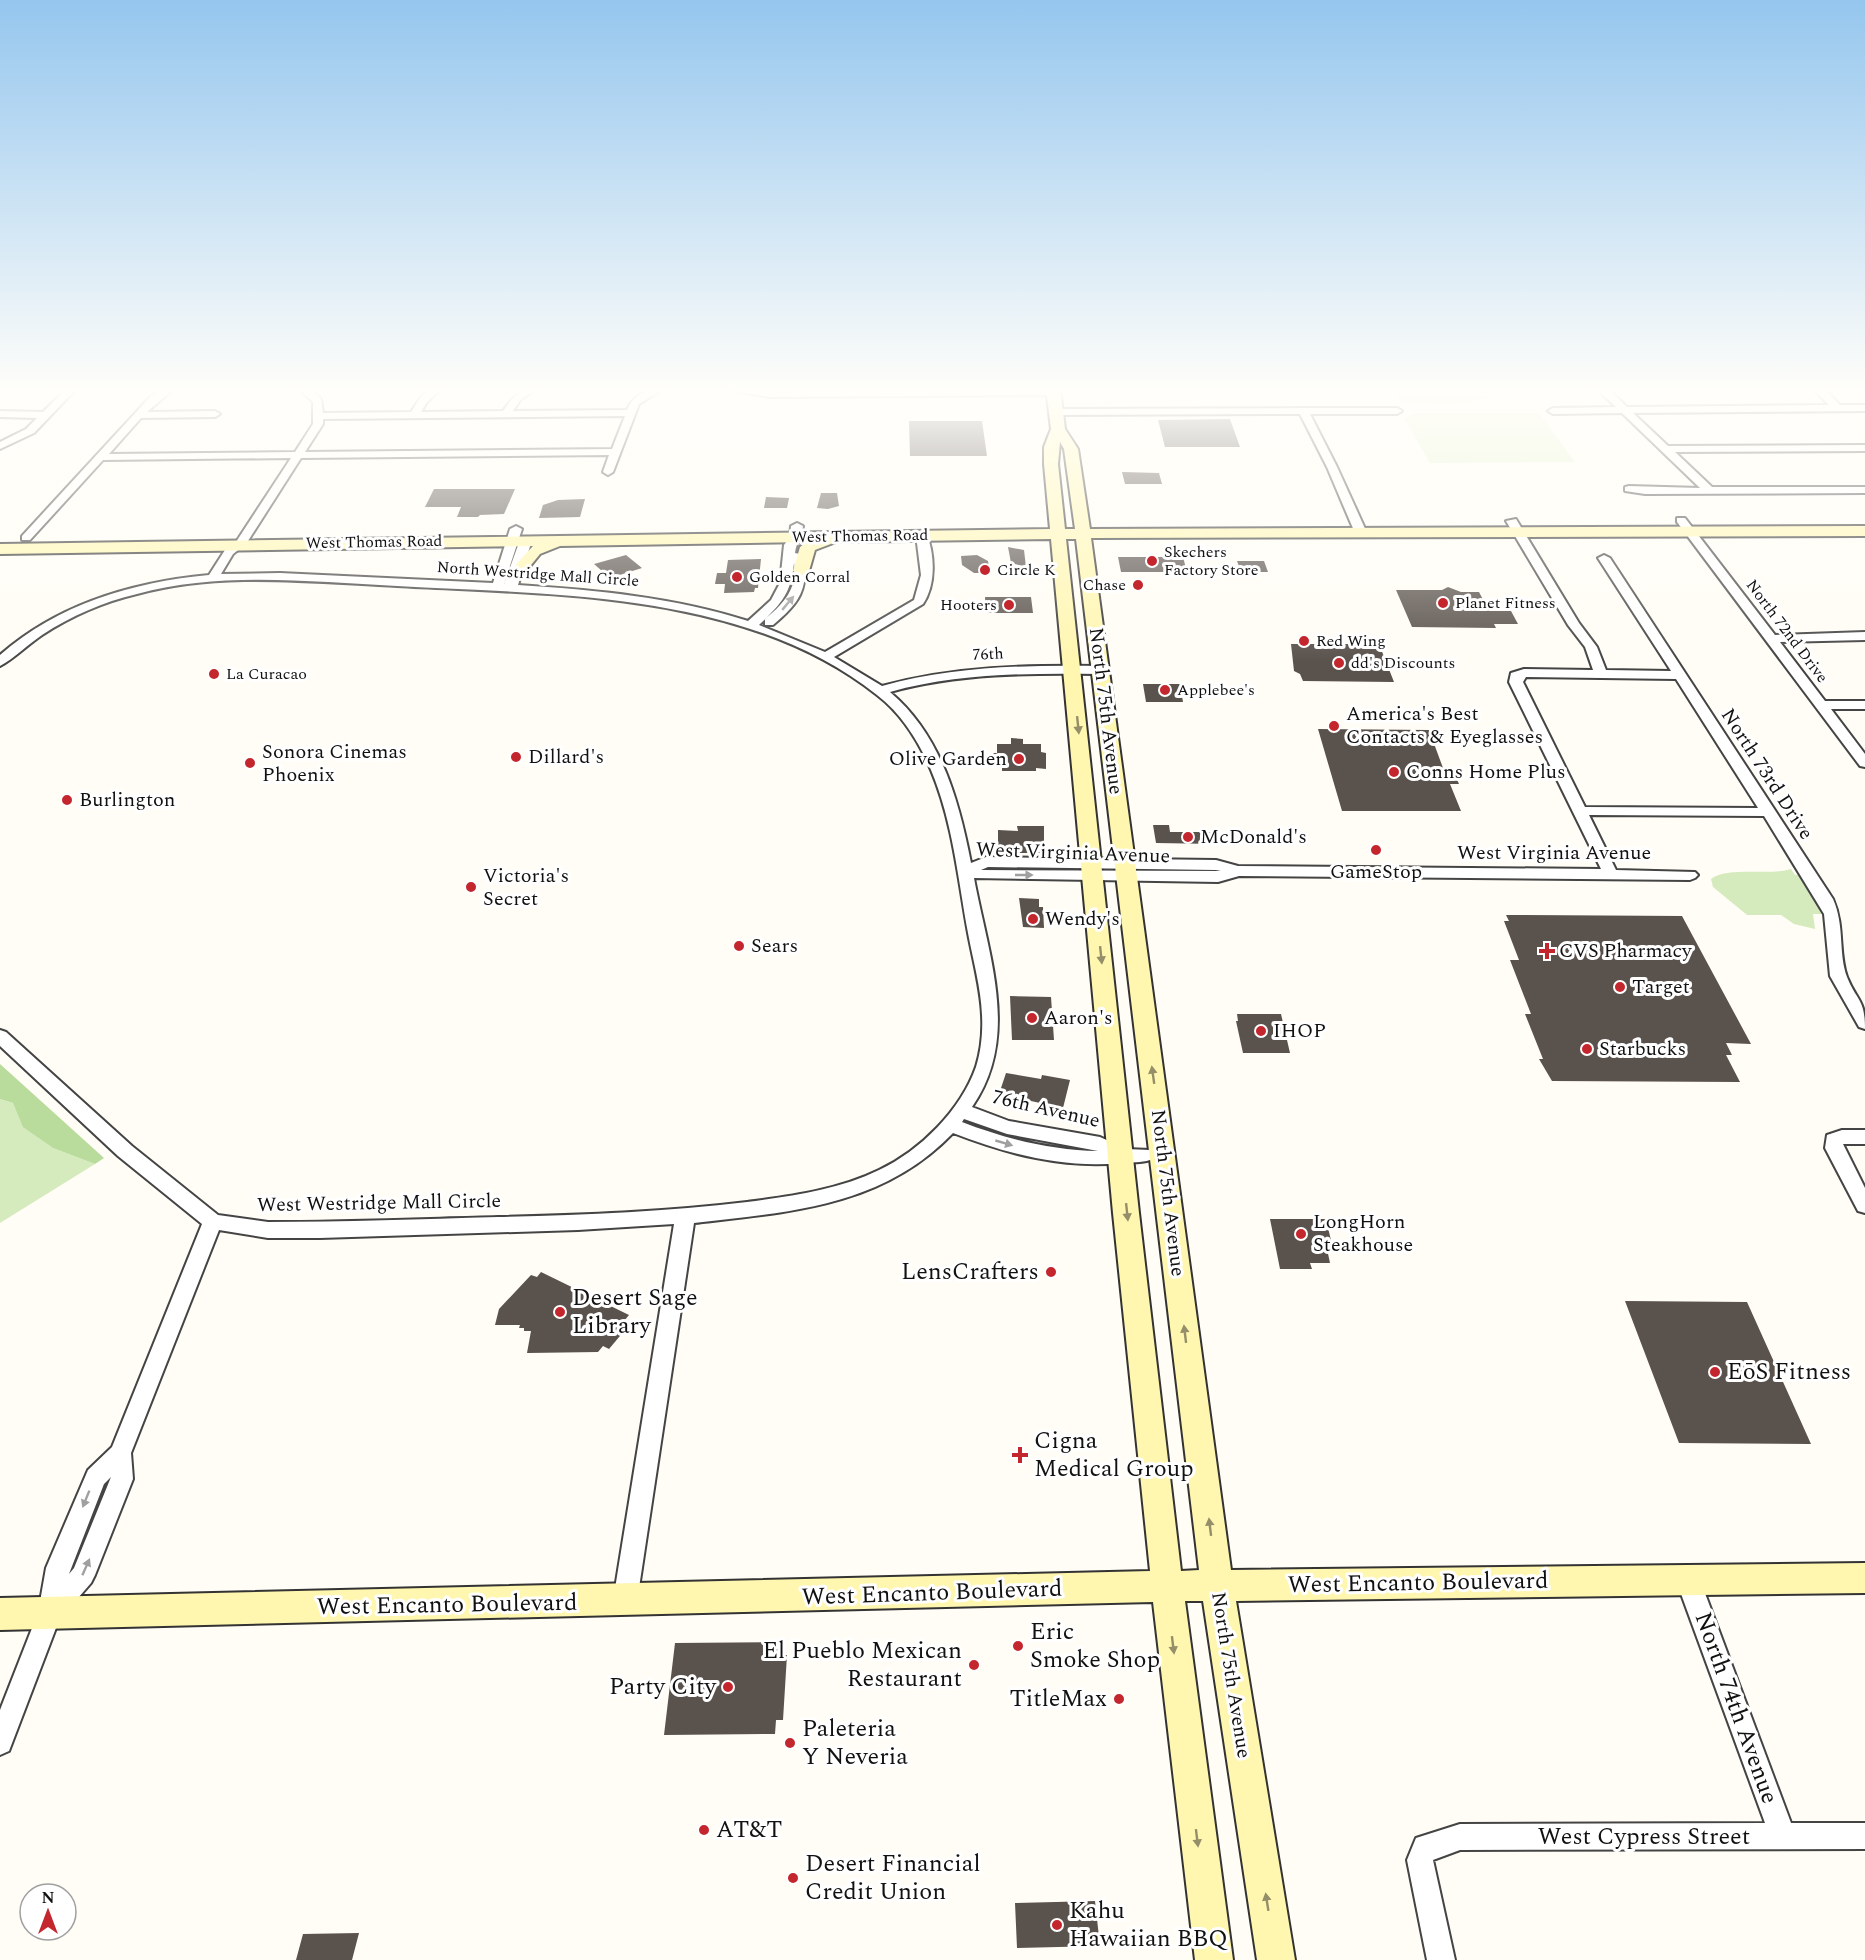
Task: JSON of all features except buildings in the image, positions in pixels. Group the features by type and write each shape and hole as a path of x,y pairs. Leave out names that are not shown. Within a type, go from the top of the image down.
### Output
{"main road":[{"name":"North 75th Avenue","path":"1054,479 1092,870 1132,1154 1168,1586 1214,1960"},
{"name":"North 75th Avenue","path":"1075,479 1102,674 1217,1585 1276,1960"},
{"name":"West Thomas Road","path":"1686,526 1865,520"},
{"name":"West Thomas Road","path":"0,538 30,543 244,538 1515,526 1686,526 1865,531"},
{"name":"West Thomas Road","path":"521,535 573,540 796,532 837,537 922,536 1058,529"},
{"name":"West Thomas Road","path":"0,549 30,543 121,540 134,535 244,538"},
{"path":"801,571 808,547 837,537"},
{"path":"517,572 534,551 554,543 573,540"},
{"name":"West Encanto Boulevard","path":"0,1614 625,1601 1217,1585 1865,1578"}],"street":[{"path":"30,543 81,479"},
{"path":"220,576 242,552 244,538 282,479"},
{"path":"1337,479 1358,527"},
{"path":"1698,479 1710,491"},
{"path":"1629,489 1865,490"},
{"path":"1515,526 1574,625 1600,674"},
{"name":"North 72nd Drive","path":"1686,526 1865,763"},
{"path":"756,626 792,601 799,586 800,544 796,532"},
{"path":"756,626 776,602 783,589 788,575 790,545 796,532"},
{"path":"512,588 517,572 521,535"},
{"path":"497,588 521,535"},
{"path":"825,657 912,608 922,600 926,581 922,536"},
{"name":"North 73rd Drive","path":"1604,558 1770,812 1832,914 1838,976 1865,1023"},
{"name":"North Westridge Mall Circle","path":"0,662 40,630 97,603 146,587 220,576 512,588 637,599 705,612 756,626 825,657 884,694 906,716 935,761 946,790 965,866 991,1016 990,1042 984,1068 954,1117"},
{"path":"1772,639 1865,636"},
{"name":"76th","path":"884,694 978,678 1073,673 1102,674"},
{"path":"1611,874 1516,682 1516,676 1524,673 1680,675"},
{"path":"1821,705 1865,705"},
{"path":"1580,811 1770,812"},
{"name":"West Virginia Avenue","path":"965,866 983,875 1092,870 1126,870 1218,877 1238,872 1690,875"},
{"path":"0,1036 125,1151 213,1222 120,1453 122,1479 83,1575 50,1612 0,1742"},
{"name":"76th Avenue","path":"954,1117 990,1139 1038,1152 1092,1158 1132,1154"},
{"name":"West Westridge Mall Circle","path":"213,1222 268,1230 299,1230 684,1216 811,1200 854,1189 906,1163 932,1142 954,1117"},
{"path":"1865,1137 1842,1137 1833,1140 1834,1148 1865,1206"},
{"path":"625,1601 684,1216"},
{"name":"North 74th Avenue","path":"1688,1580 1784,1837"},
{"name":"West Cypress Street","path":"1441,1960 1422,1877 1420,1860 1425,1847 1460,1837 1865,1836"}],"green space":[{"path":"1791,869 1795,875 1801,874 1822,914 1813,914 1815,929 1794,924 1781,915 1747,915 1713,887 1711,879 1727,873 1772,872"},
{"path":"0,1064 104,1158 95,1164 53,1148 23,1127 13,1103 0,1099"},
{"path":"0,1099 13,1103 24,1127 53,1148 95,1164 0,1223"}],"place":[{"name":"Skechers Factory Store","path":"1152,561"},
{"name":"Circle K","path":"985,570"},
{"name":"Golden Corral","path":"737,577"},
{"name":"Chase","path":"1138,585"},
{"name":"Planet Fitness","path":"1443,603"},
{"name":"Hooters","path":"1009,605"},
{"name":"Red Wing","path":"1304,641"},
{"name":"dd's Discounts","path":"1339,663"},
{"name":"La Curacao","path":"214,674"},
{"name":"Applebee's","path":"1165,690"},
{"name":"America's Best Contacts & Eyeglasses","path":"1334,726"},
{"name":"Dillard's","path":"516,757"},
{"name":"Olive Garden","path":"1019,759"},
{"name":"Sonora Cinemas Phoenix","path":"250,763"},
{"name":"Conns Home Plus","path":"1394,772"},
{"name":"Burlington","path":"67,800"},
{"name":"McDonald's","path":"1188,837"},
{"name":"GameStop","path":"1376,850"},
{"name":"Victoria's Secret","path":"471,887"},
{"name":"Wendy's","path":"1033,919"},
{"name":"Sears","path":"739,946"},
{"name":"CVS Pharmacy","path":"1547,951"},
{"name":"Target","path":"1620,987"},
{"name":"Aaron's","path":"1032,1018"},
{"name":"IHOP","path":"1261,1031"},
{"name":"Starbucks","path":"1587,1049"},
{"name":"LongHorn Steakhouse","path":"1301,1234"},
{"name":"LensCrafters","path":"1051,1272"},
{"name":"Desert Sage Library","path":"560,1312"},
{"name":"EōS Fitness","path":"1715,1372"},
{"name":"Cigna Medical Group","path":"1020,1455"},
{"name":"Eric Smoke Shop","path":"1018,1646"},
{"name":"El Pueblo Mexican Restaurant","path":"974,1665"},
{"name":"Party City","path":"728,1687"},
{"name":"TitleMax","path":"1119,1699"},
{"name":"Paleteria Y Neveria","path":"790,1743"},
{"name":"AT&T","path":"704,1830"},
{"name":"Desert Financial Credit Union","path":"793,1878"},
{"name":"Kahu Hawaiian BBQ","path":"1057,1925"}]}
